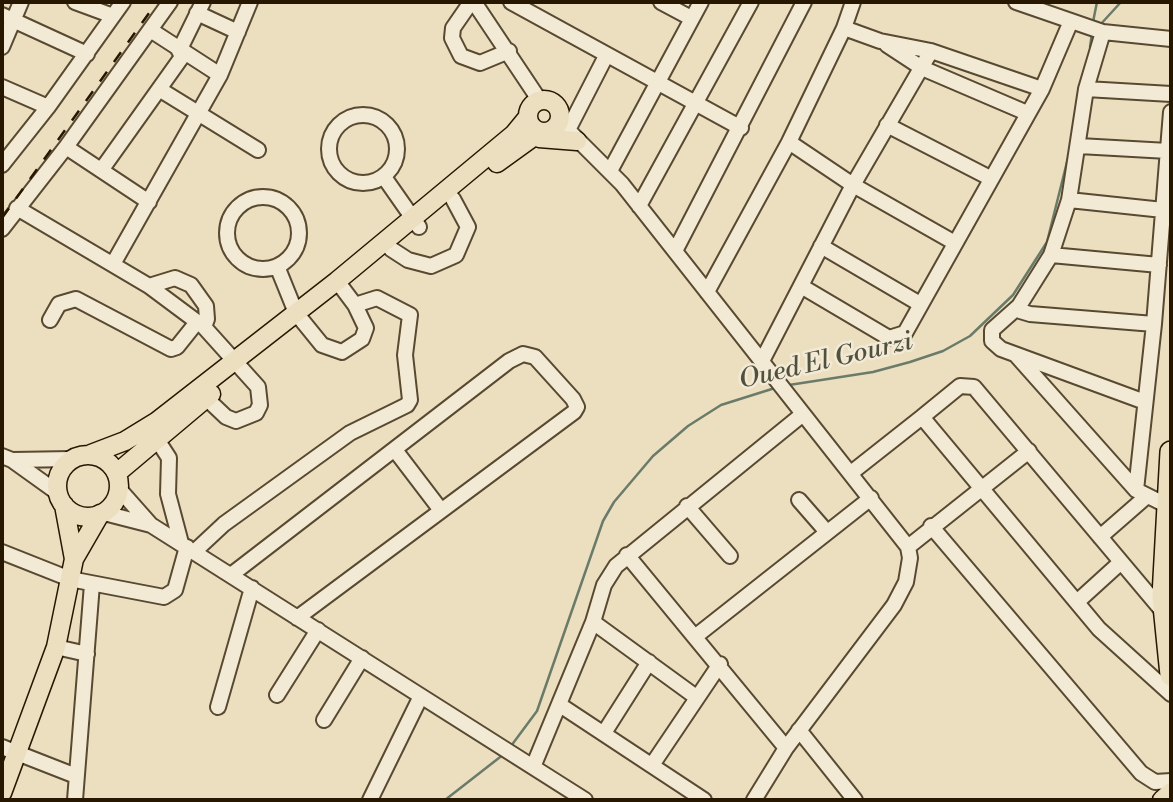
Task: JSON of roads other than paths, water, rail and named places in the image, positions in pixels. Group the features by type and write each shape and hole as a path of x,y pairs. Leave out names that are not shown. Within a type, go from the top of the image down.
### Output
{"highway":[{"path":"1171,452 1163,596 1171,675"}],"main road":[{"path":"74,559 57,480 62,468 72,458 92,454 146,429 239,364 415,223 514,134 528,117 530,109 540,101 554,103 568,131"},
{"path":"528,117 535,135"},
{"path":"340,284 391,249 415,223 453,199 535,135 554,129 568,131"},
{"path":"535,135 568,131"},
{"path":"118,481 156,438 206,398 239,364"},
{"path":"2,793 9,750 55,647 74,559 102,513 117,498 118,481 102,457 92,454"},
{"path":"61,499 76,515 102,513"},
{"path":"1163,800 1171,792"}],"street":[{"path":"2,47 8,18 21,2"},
{"path":"75,2 113,16"},
{"path":"2,165 6,151 48,107 123,2"},
{"path":"2,229 152,31 170,2"},
{"path":"113,264 220,75 250,2"},
{"path":"511,2 656,84 741,128"},
{"path":"661,2 691,18"},
{"path":"610,171 701,2"},
{"path":"639,206 751,2"},
{"path":"675,251 804,2"},
{"path":"707,292 789,142 844,28 853,2"},
{"path":"1016,2 1101,32 1171,39"},
{"path":"509,51 480,63 461,56 452,38 453,28 480,5 509,51 540,101"},
{"path":"102,169 182,52 200,7 238,32"},
{"path":"8,18 87,54"},
{"path":"801,286 889,338 905,333 1077,23"},
{"path":"844,28 880,41 932,51 1042,89"},
{"path":"152,31 220,75"},
{"path":"1101,32 1086,89 1069,200 1051,255 1019,306 994,327 991,335 992,341 1001,349 1145,402"},
{"path":"880,41 922,68 1027,113"},
{"path":"763,359 853,185 932,51"},
{"path":"606,56 568,131 610,171 639,206 763,359 908,547 910,558 906,582 894,605 786,748 754,800"},
{"path":"2,87 48,107"},
{"path":"159,89 258,150"},
{"path":"1086,89 1171,94"},
{"path":"1100,537 1141,493 1145,402 1171,111"},
{"path":"357,115 371,115 384,121 394,132 398,153 393,167 384,177 363,184 349,181 338,172 331,159 329,145 334,132 343,121 357,115"},
{"path":"887,125 990,178"},
{"path":"789,142 853,185 955,243"},
{"path":"1079,146 1168,151"},
{"path":"66,147 149,202"},
{"path":"384,177 415,223"},
{"path":"263,197 277,201 289,209 297,222 296,244 289,257 277,266 262,269 248,265 231,251 227,236 229,222 236,209 248,200 263,197"},
{"path":"391,249 408,260 431,266 456,255 468,227 453,199"},
{"path":"1069,200 1163,210"},
{"path":"17,208 149,286 200,325 239,364 260,393 260,405 256,413 241,421 231,420 206,398"},
{"path":"821,246 920,304"},
{"path":"1051,255 1159,265"},
{"path":"277,266 299,317 322,345 337,351 347,351 362,340 366,328 355,305 340,284"},
{"path":"50,320 59,304 76,299 171,349 177,347 200,325 206,306 191,285 175,278 149,286"},
{"path":"187,547 224,524 350,433 407,405 410,400 405,355 410,315 377,298 355,305"},
{"path":"1019,306 1020,311 1030,314 1154,324"},
{"path":"231,575 509,361 523,354 535,357 573,399 577,407 574,412 440,509 297,618"},
{"path":"1016,355 1141,493 1166,505"},
{"path":"851,473 960,386 974,387 1166,615"},
{"path":"533,767 593,622 604,585 627,555 803,414"},
{"path":"922,417 1077,602 1140,669 1171,694"},
{"path":"2,552 70,579 169,596 175,590 187,547 168,494 169,458 156,438"},
{"path":"395,450 440,509"},
{"path":"908,547 931,526 1029,451"},
{"path":"7,458 72,458"},
{"path":"7,458 61,499"},
{"path":"118,481 151,524"},
{"path":"696,636 871,498"},
{"path":"799,500 826,531"},
{"path":"687,506 730,556"},
{"path":"102,513 151,524 585,800"},
{"path":"931,526 1141,774 1155,782 1171,781"},
{"path":"627,555 720,664 786,748"},
{"path":"1077,602 1121,562"},
{"path":"75,800 92,584"},
{"path":"218,707 252,588"},
{"path":"593,622 696,697"},
{"path":"277,695 318,630"},
{"path":"55,647 87,654"},
{"path":"324,720 362,658"},
{"path":"604,733 649,662"},
{"path":"652,765 720,664"},
{"path":"370,800 421,696"},
{"path":"560,705 704,800"},
{"path":"800,730 855,800"},
{"path":"9,750 76,776"}],"waterway":[{"path":"1093,22 1097,2"},
{"name":"Oued El Gourzi","path":"1100,25 1121,2"},
{"name":"Oued El Gourzi","path":"1090,47 1092,33"},
{"name":"Oued El Gourzi","path":"1088,58 1092,44"},
{"name":"Oued El Gourzi","path":"789,385 873,372 910,362 943,351 970,336 1013,295 1047,242 1070,150"},
{"name":"Oued El Gourzi","path":"511,746 537,711 603,521 614,502 653,456 688,426 721,405 775,388"},
{"name":"Oued El Gourzi","path":"445,800 504,754"}],"railway":[{"path":"2,218 157,2"}]}
